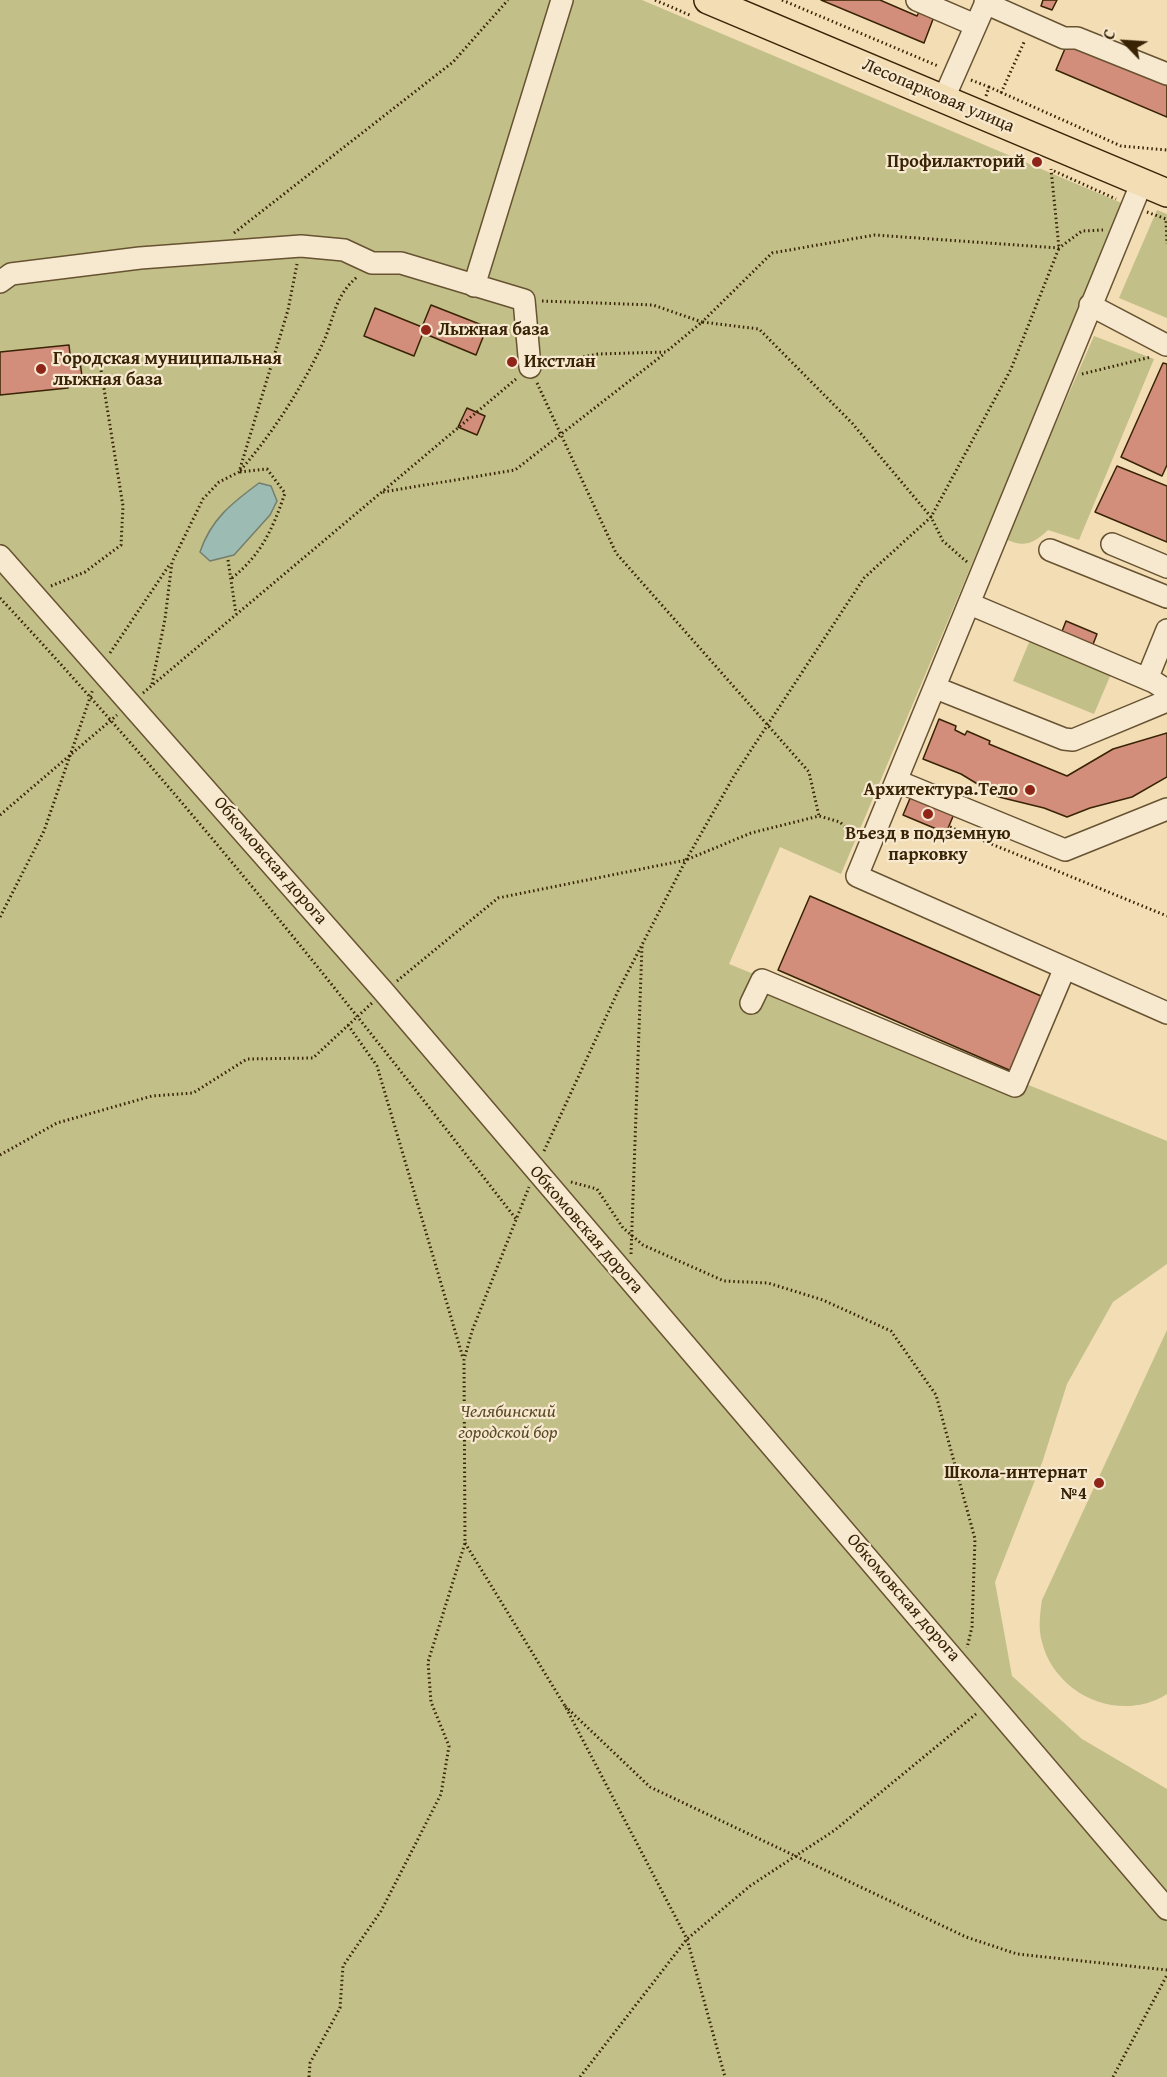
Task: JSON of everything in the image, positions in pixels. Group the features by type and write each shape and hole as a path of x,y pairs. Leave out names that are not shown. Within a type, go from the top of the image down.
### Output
{"main road":[{"name":"Лесопарковая улица","path":"708,0 944,98 1137,194 1167,193"}],"street":[{"path":"474,286 562,0"},
{"path":"917,0 975,26"},
{"path":"944,98 986,1 1064,38 1077,38 1167,74"},
{"path":"1137,194 857,876 1064,969 1167,1012"},
{"path":"0,282 11,274 140,258 302,246 344,250 372,263 401,263 524,300 530,368"},
{"path":"1090,305 1164,344"},
{"path":"1112,544 1167,567"},
{"path":"1050,550 1167,597"},
{"name":"Обкомовская дорога","path":"0,556 132,703 384,992 1167,1908"},
{"path":"970,604 1147,679 1167,690"},
{"path":"1147,679 1167,630"},
{"path":"936,688 1064,739 1073,740 1167,701"},
{"path":"897,781 1065,850 1167,809"},
{"path":"751,1003 762,980 1015,1086 1064,969"}],"path":[{"path":"209,253 453,62 508,0"},
{"path":"782,0 989,87"},
{"path":"1001,93 1032,23"},
{"path":"309,2077 310,2063 340,2008 343,1966 381,1911 441,1794 449,1746 431,1702 428,1662 465,1543 464,1360 472,1331 535,1171 642,944 686,860 734,776 769,726 864,578 931,517 1011,369 1059,248 1051,169"},
{"path":"1137,194 1166,219 1167,244"},
{"path":"380,492 515,470 702,322 772,253 875,235 1059,248 1083,231 1122,229"},
{"path":"239,472 288,310 302,246"},
{"path":"239,472 273,432 322,345 343,290 372,263"},
{"path":"524,300 653,305 702,322 759,329 852,423 931,517 943,541 982,575"},
{"path":"1060,379 1156,356 1164,344"},
{"path":"0,815 380,492 530,368 598,354 666,352"},
{"path":"530,368 616,553 730,686 809,772 819,816"},
{"path":"33,594 85,572 121,545 123,506 101,370"},
{"path":"0,917 45,831 100,668 172,562 204,499 219,482 239,472 267,470 285,493 273,527 250,563 232,578"},
{"path":"228,560 236,614"},
{"path":"152,686 165,619 172,562"},
{"path":"0,598 112,720 358,1015 516,1219"},
{"path":"0,1155 57,1123 152,1096 193,1093 247,1059 313,1058 384,992 498,898 686,860 751,833 819,816 840,822 868,851"},
{"path":"950,827 1167,916"},
{"path":"629,1280 633,1236 642,944"},
{"path":"348,1025 377,1066 464,1360"},
{"path":"566,1180 597,1189 624,1228 644,1245 724,1281 768,1282 823,1299 891,1331 936,1395 975,1539 972,1627 962,1667"},
{"path":"465,1543 565,1706 687,1939 725,2077"},
{"path":"580,2077 687,1939 750,1886 835,1830 992,1701"},
{"path":"565,1706 650,1787 966,1937 1017,1954 1167,1970"},
{"path":"1113,2077 1167,1975"}],"green space":[{"name":"Челябинский городской бор","path":"0,0 642,0 1124,204 841,874 780,847 729,964 1167,1141 1167,1264 1113,1302 1067,1384 1043,1460 995,1582 1012,1676 1082,1739 1167,1789 1167,2077 0,2077"},
{"path":"1157,210 1167,214 1167,318 1119,298"},
{"path":"1094,336 1154,359 1079,540 1048,530 1038,539 1028,543 1023,544 1005,539"},
{"path":"1030,640 1111,674 1094,714 1013,681"},
{"path":"1167,1330 1167,1694 1149,1703 1129,1706 1110,1705 1075,1690 1060,1677 1049,1661 1040,1632 1042,1600"}],"water":[{"path":"259,483 271,486 277,501 270,515 234,555 210,561 200,552 210,530 231,505"}],"building":[{"path":"821,0 880,0 917,16 921,8 935,14 924,43"},
{"path":"1043,0 1057,0 1052,10 1041,6"},
{"path":"1069,39 1167,81 1167,117 1056,70"},
{"name":"Лыжная база","path":"431,305 487,327 476,355 423,333 414,356 364,336 375,308 422,327"},
{"name":"Городская муниципальная лыжная база","path":"69,345 71,363 80,362 82,376 67,378 68,388 0,395 0,352"},
{"path":"1163,363 1167,364 1167,465 1162,476 1121,457"},
{"path":"467,408 485,416 477,435 458,427"},
{"path":"1117,466 1167,486 1167,542 1095,512"},
{"path":"1066,621 1097,634 1092,647 1061,634"},
{"path":"939,719 956,726 955,730 965,735 967,731 990,741 989,744 1067,776 1113,749 1167,733 1167,777 1132,797 1090,808 1067,817 1044,808 999,797 961,774 923,759"},
{"name":"Въезд в подземную парковку","path":"911,796 954,814 946,833 903,815"},
{"path":"810,896 1048,999 1016,1073 778,970"}],"place":[{"name":"Профилакторий","path":"1037,162"},
{"name":"Лыжная база","path":"426,330"},
{"name":"Икстлан","path":"512,362"},
{"name":"Городская муниципальная лыжная база","path":"41,369"},
{"name":"Архитектура.Тело","path":"1030,790"},
{"name":"Въезд в подземную парковку","path":"928,814"},
{"name":"Школа-интернат №4","path":"1099,1483"}]}
